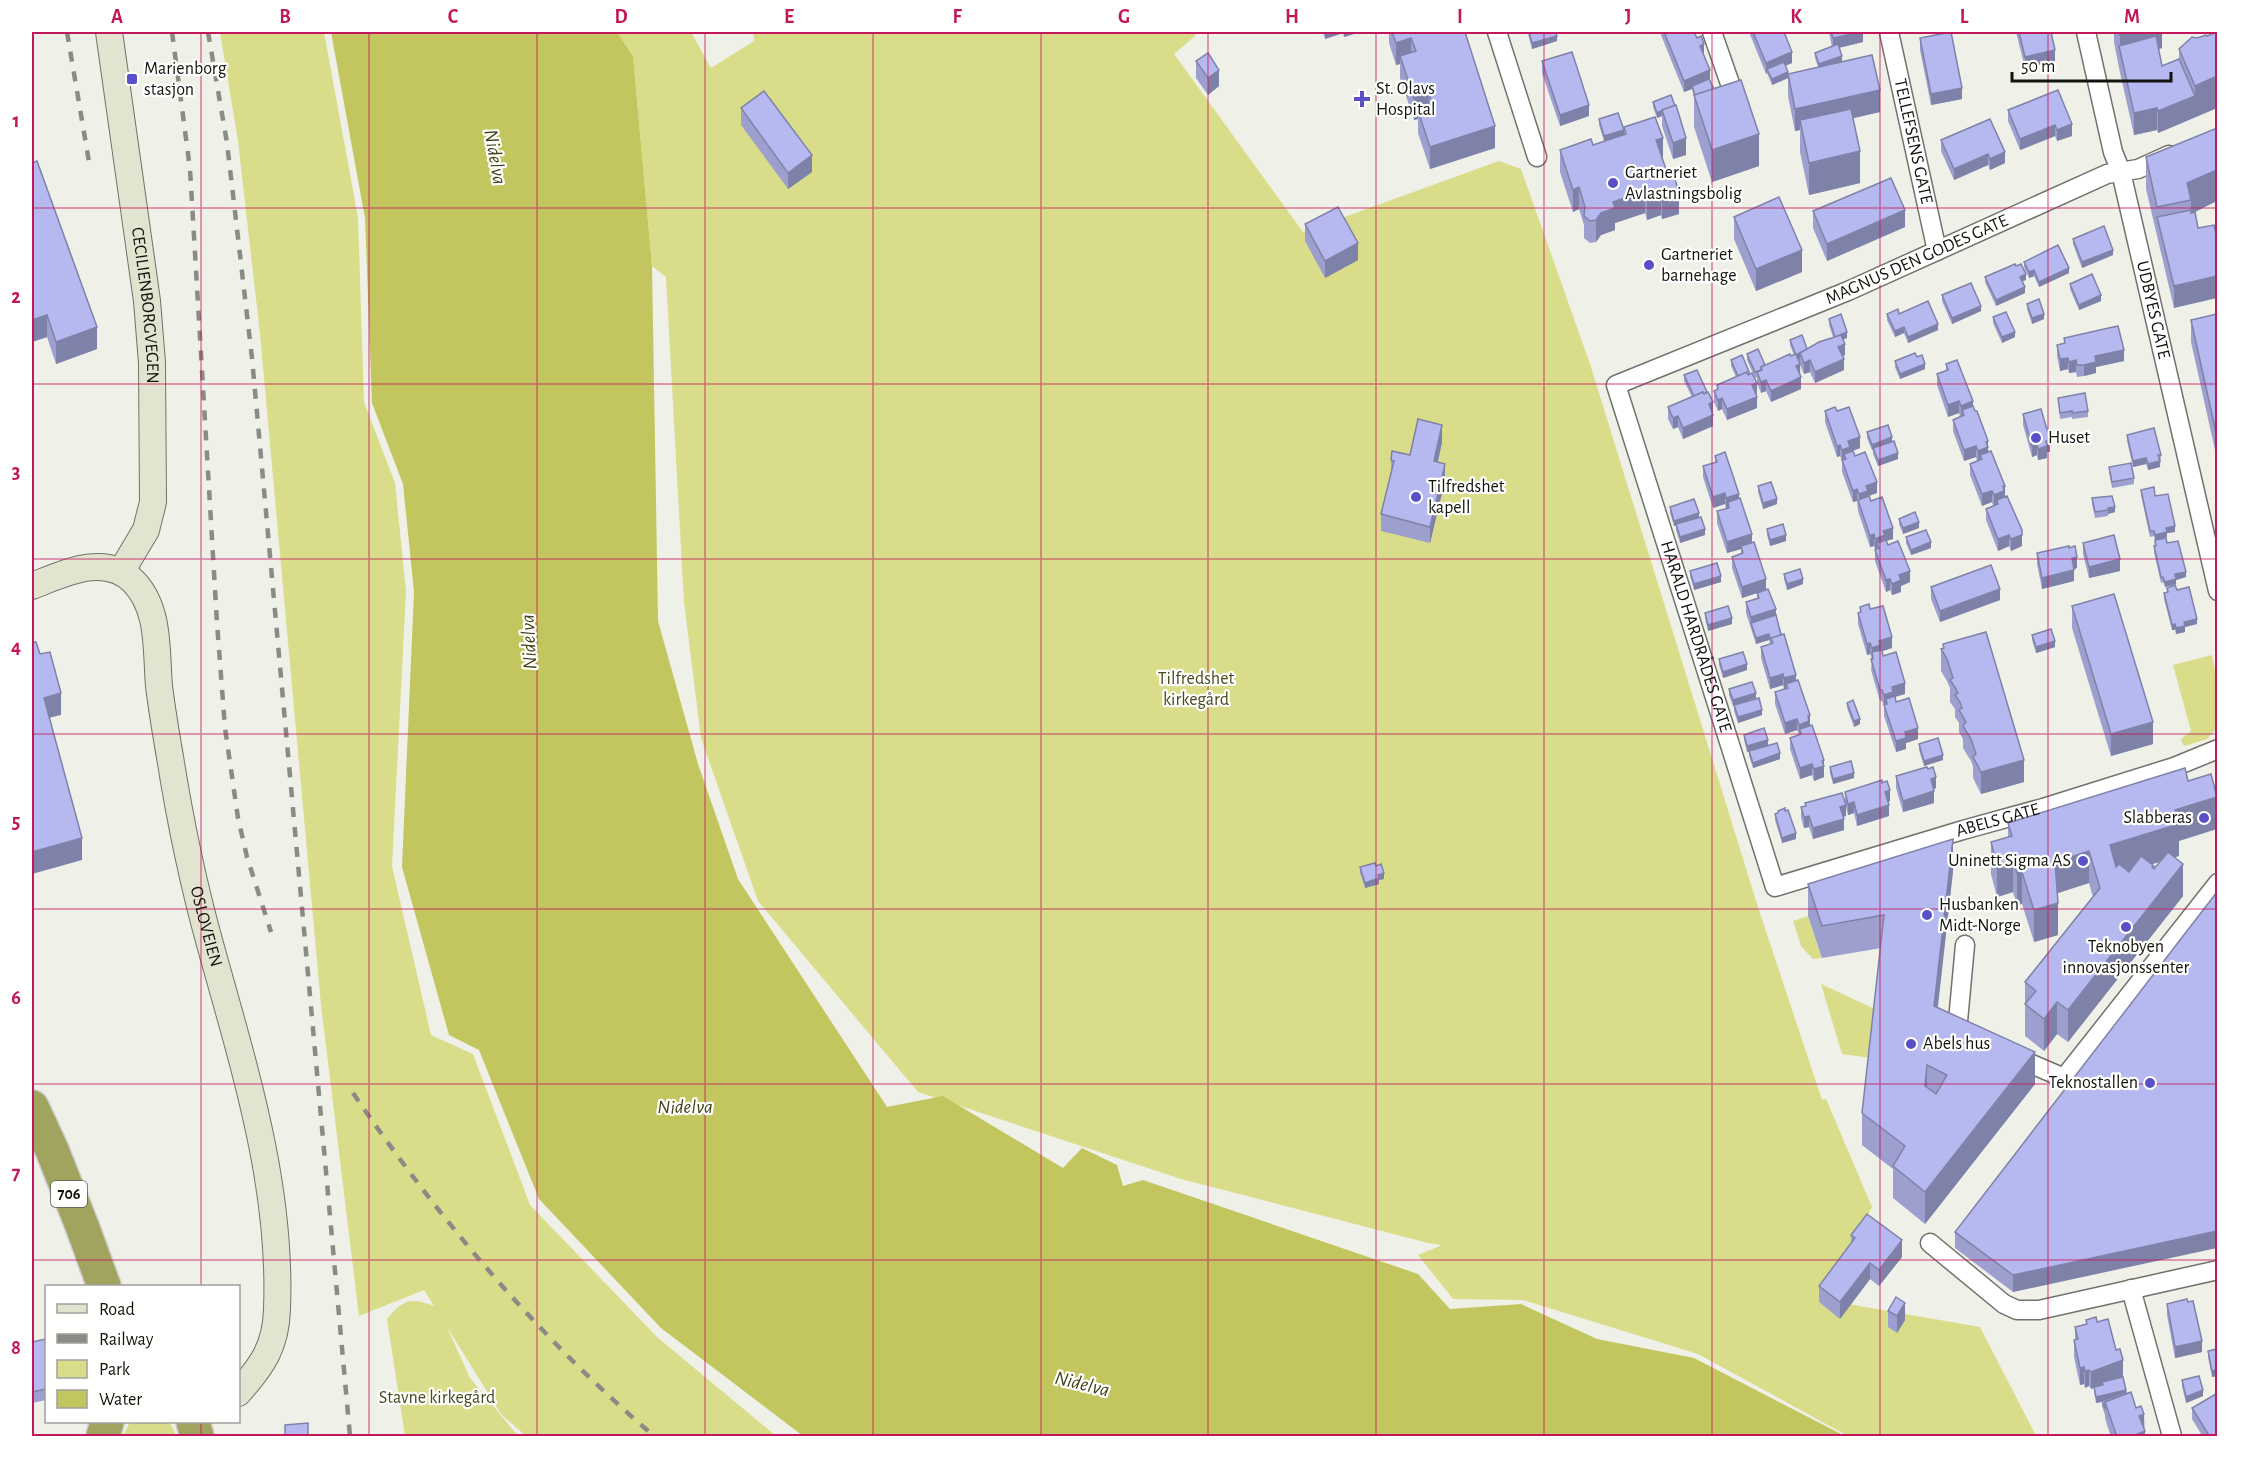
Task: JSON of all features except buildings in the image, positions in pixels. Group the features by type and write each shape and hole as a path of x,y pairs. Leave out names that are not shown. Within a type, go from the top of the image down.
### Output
{"highway":[{"name":"706","path":"32,1107 74,1204 103,1285"}],"street":[{"name":"CECILIENBORGVEGEN","path":"109,32 147,301 152,363 153,502 146,530 121,572"},
{"path":"1497,32 1537,158"},
{"path":"1712,32 1734,94"},
{"name":"TELLEFSENS GATE","path":"1889,32 1937,252"},
{"name":"UDBYES GATE","path":"2086,32 2113,152 2121,172 2217,591"},
{"name":"MAGNUS DEN GODES GATE","path":"1616,386 1751,332 1937,252 2107,174 2138,169 2188,147"},
{"name":"HARALD HARDRÅDES GATE","path":"1616,386 1775,887"},
{"path":"32,586 80,568 103,567 121,572"},
{"name":"OSLOVEIEN","path":"121,572 139,587 150,608 155,630 163,720 196,888 256,1110 266,1160 275,1237 277,1310 275,1333 262,1365 243,1383"},
{"name":"ABELS GATE","path":"1775,887 2043,808 2174,767 2217,749"},
{"path":"1998,1050 2064,1078 2217,883"},
{"path":"1965,945 1957,1032 1977,1041"},
{"path":"1930,1243 2004,1304 2018,1310 2039,1310 2217,1270"},
{"path":"2131,1288 2172,1437"},
{"path":"202,1437 210,1423"}],"green space":[{"name":"Stavne kirkegård","path":"220,32 324,32 358,218 364,402 395,483 406,591 392,866 431,1035 473,1054 530,1205 657,1337 776,1436 526,1436 501,1414 447,1327 470,1378 518,1436 405,1436 387,1319 398,1307 408,1302 419,1301 434,1306 424,1290 359,1316 321,1005 260,334 238,141"},
{"name":"Tilfredshet kirkegård","path":"617,32 691,32 711,68 754,41 753,32 1196,32 1195,36 1174,54 1303,232 1499,161 1521,169 1590,364 1757,904 1822,1100 1826,1099 1872,1207 1825,1300 1980,1327 2036,1436 1848,1436 1698,1354 1523,1300 1453,1299 1418,1255 1442,1245 1181,1179 918,1092 758,901 701,738 684,602 666,277 652,266 633,56"},
{"path":"2212,655 2217,680 2217,728 2207,739 2185,746 2181,739 2191,731 2173,665"},
{"path":"1808,916 1822,958 1813,959 1801,946 1793,921"},
{"path":"1821,984 1877,1010 1871,1058 1842,1054"},
{"path":"130,1423 170,1423 176,1436 123,1436"}],"water":[{"name":"Nidelva","path":"331,32 617,32 633,56 652,266 658,621 698,764 738,879 887,1107 943,1096 1063,1168 1082,1148 1117,1165 1123,1186 1143,1180 1418,1274 1450,1309 1521,1304 1597,1339 1694,1358 1845,1436 803,1436 661,1328 539,1199 479,1050 449,1035 402,867 414,592 403,484 372,403 365,218"}],"railway":[{"path":"67,32 89,162"},
{"path":"172,32 190,169 225,728 238,818 247,857 271,932"},
{"path":"208,32 227,143 252,358 350,1436"},
{"path":"353,1093 420,1186 492,1275 570,1358 654,1436"}],"place":[{"name":"Marienborg stasjon","path":"132,79"},
{"name":"St. Olavs Hospital","path":"1362,99"},
{"name":"Gartneriet Avlastningsbolig","path":"1613,183"},
{"name":"Gartneriet barnehage","path":"1649,265"},
{"name":"Huset","path":"2036,438"},
{"name":"Tilfredshet kapell","path":"1416,497"},
{"name":"Slabberas","path":"2204,818"},
{"name":"Uninett Sigma AS","path":"2083,861"},
{"name":"Husbanken Midt-Norge","path":"1927,915"},
{"name":"Teknobyen innovasjonssenter","path":"2126,927"},
{"name":"Abels hus","path":"1911,1044"},
{"name":"Teknostallen","path":"2150,1083"}]}
